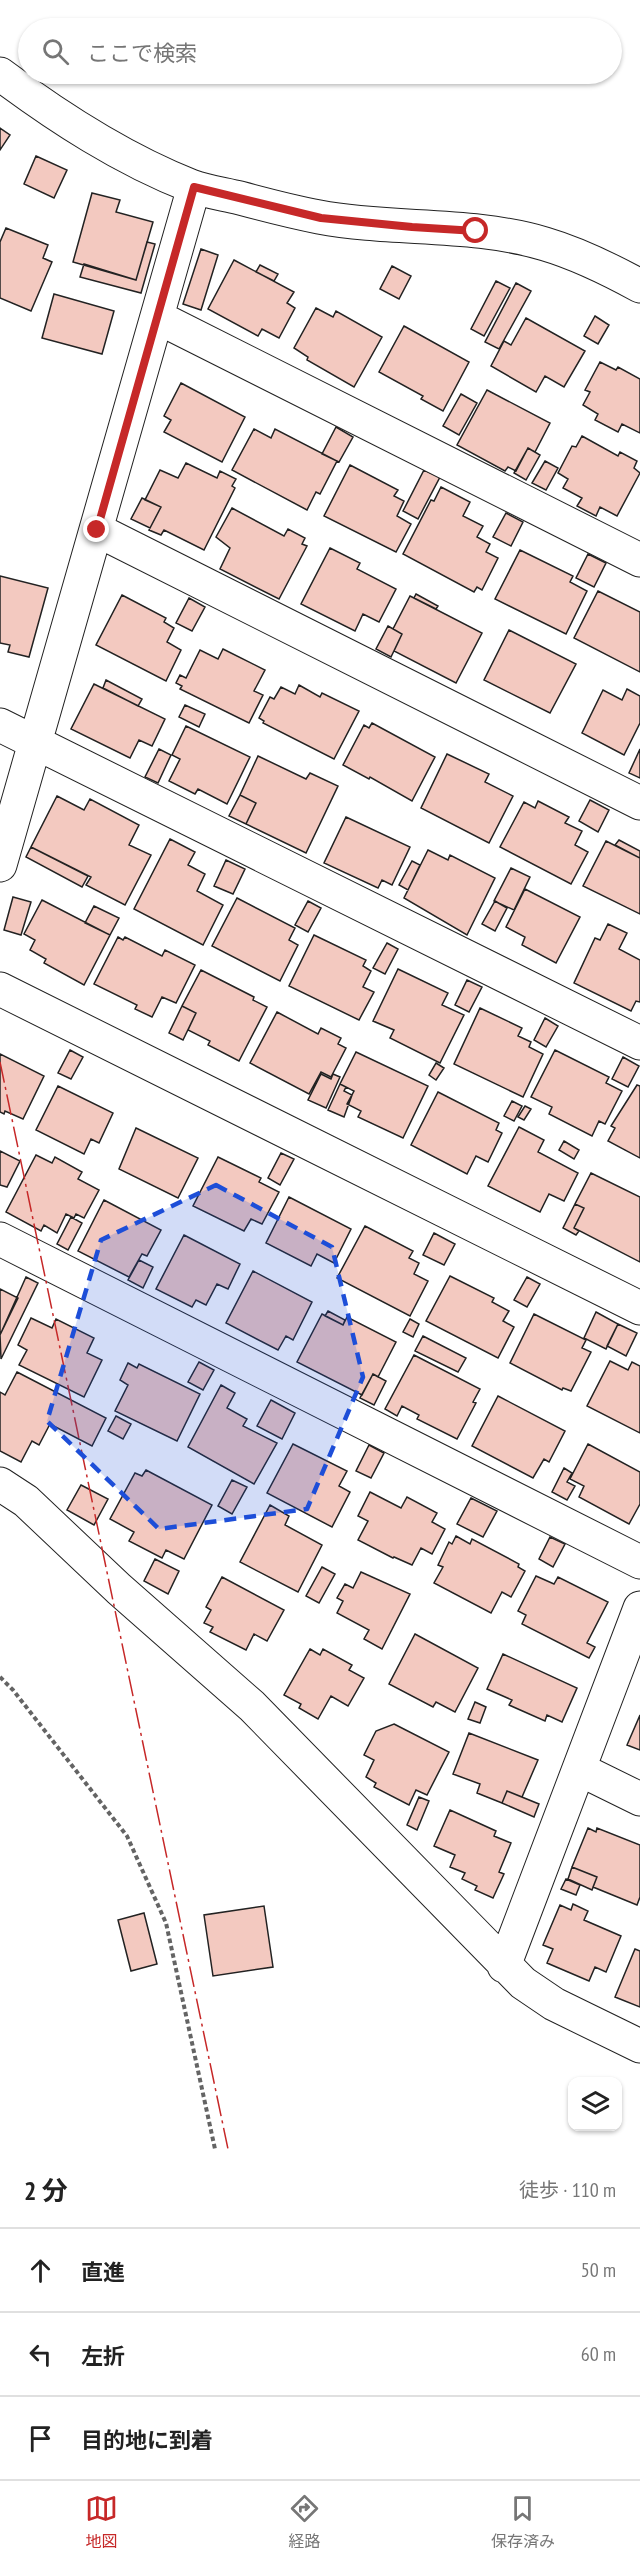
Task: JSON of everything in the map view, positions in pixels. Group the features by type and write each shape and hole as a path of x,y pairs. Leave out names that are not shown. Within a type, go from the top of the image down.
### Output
{"street":[{"path":"0,74 36,101 93,138 145,166 194,187 321,218 476,231 543,243 591,260 640,286"},
{"path":"0,865 194,187"},
{"path":"157,317 640,560"},
{"path":"97,530 640,803"},
{"path":"0,725 640,1043"},
{"path":"0,989 640,1308"},
{"path":"0,1239 640,1562"},
{"path":"0,1484 26,1501 119,1589 252,1706 523,1983 554,2004 640,2046"},
{"path":"504,1966 640,1608"},
{"path":"579,1769 640,1799"}],"path":[{"path":"0,1677 13,1690 127,1836 169,1934 214,2149"}],"highlighted area":[{"path":"216,1185 332,1247 363,1377 307,1509 159,1529 47,1421 101,1240"}],"building":[{"path":"0,128 10,135 0,150"},
{"path":"36,156 67,170 54,198 24,184"},
{"path":"92,193 120,200 116,212 153,222 136,280 73,262"},
{"path":"6,228 48,245 43,258 52,262 31,311 0,298 0,242"},
{"path":"147,242 155,244 141,293 80,277 84,264 136,280"},
{"path":"201,249 218,255 201,310 183,304"},
{"path":"234,260 294,292 287,303 295,308 279,338 262,329 258,336 208,309"},
{"path":"260,265 278,274 274,281 256,272"},
{"path":"392,266 411,276 399,299 380,289"},
{"path":"496,281 510,288 484,336 471,329"},
{"path":"516,283 531,291 499,349 485,342"},
{"path":"54,294 114,311 102,354 42,338"},
{"path":"316,308 333,317 336,311 382,337 354,387 307,360 308,357 294,348"},
{"path":"595,316 609,325 598,344 584,336"},
{"path":"526,318 585,351 564,387 545,376 536,392 491,366 504,341 511,345"},
{"path":"404,326 469,362 443,411 421,399 423,396 379,372"},
{"path":"600,362 616,370 618,367 640,379 640,433 622,424 618,432 595,420 598,414 583,405 590,392 585,390"},
{"path":"181,383 245,417 222,462 164,432 171,420 164,416"},
{"path":"487,390 550,423 535,452 528,448 516,471 508,467 505,471 457,445"},
{"path":"461,394 477,403 459,435 443,426"},
{"path":"336,427 353,437 339,462 322,454"},
{"path":"254,429 271,438 275,429 337,461 320,494 316,492 307,510 232,470"},
{"path":"582,436 618,456 620,452 637,461 634,468 640,473 617,516 600,507 596,516 577,506 582,498 563,488 568,479 558,473 572,446 576,447"},
{"path":"528,448 540,455 526,480 514,473"},
{"path":"545,461 558,468 546,490 532,483"},
{"path":"186,463 217,478 220,471 236,479 232,486 235,488 204,550 164,530 161,535 149,530 161,507 145,500 160,470 178,478"},
{"path":"350,465 398,490 394,496 404,501 397,516 411,524 396,552 324,516"},
{"path":"424,470 440,477 418,519 403,511"},
{"path":"441,487 470,502 463,516 483,526 477,537 490,544 486,552 498,558 482,590 477,587 474,592 403,554 431,500 434,501"},
{"path":"142,498 161,507 150,528 131,519"},
{"path":"232,508 284,536 288,529 305,538 302,544 307,546 279,599 220,569 230,548 216,537"},
{"path":"506,513 523,522 511,546 493,537"},
{"path":"330,548 360,563 357,569 396,589 379,622 363,614 355,631 301,604"},
{"path":"520,550 573,576 570,582 587,591 566,634 495,599"},
{"path":"588,554 606,563 594,587 576,578"},
{"path":"0,576 48,588 29,657 8,652 10,645 0,643"},
{"path":"598,591 640,612 640,672 574,638"},
{"path":"416,594 438,606 436,609 414,598"},
{"path":"122,595 166,618 164,622 174,628 167,642 181,650 166,681 96,645"},
{"path":"410,596 482,633 456,683 394,651 402,634 393,629"},
{"path":"189,598 205,607 192,631 176,623"},
{"path":"388,626 402,634 391,657 376,649"},
{"path":"509,630 576,664 550,713 484,680"},
{"path":"223,649 265,670 254,691 263,695 249,723 180,689 182,686 176,683 180,675 186,678 200,650 218,659"},
{"path":"106,680 142,699 138,706 103,688"},
{"path":"94,684 165,719 152,746 139,740 130,758 71,729"},
{"path":"299,685 320,697 322,693 359,711 334,759 263,723 264,721 259,718 270,697 274,699 281,687 295,694"},
{"path":"627,689 640,696 640,723 624,755 582,733 603,690 622,700"},
{"path":"185,705 205,714 199,727 179,717"},
{"path":"372,723 435,757 412,801 370,777 369,779 343,765 364,725 369,728"},
{"path":"186,726 250,757 227,804 198,789 195,794 169,781 180,759 172,755"},
{"path":"159,749 171,755 158,783 145,777"},
{"path":"640,749 640,778 629,773"},
{"path":"447,754 489,774 485,782 513,796 489,843 421,808"},
{"path":"258,756 306,779 310,773 338,786 306,853 246,824 256,803 240,795"},
{"path":"240,795 256,803 246,824 229,816"},
{"path":"57,796 84,810 90,799 139,825 129,845 151,855 125,905 86,885 91,877 31,847"},
{"path":"590,800 609,810 598,832 579,821"},
{"path":"538,801 569,817 565,823 582,831 575,845 588,852 571,884 500,847 524,802 535,808"},
{"path":"346,817 410,847 392,885 382,880 378,888 324,863"},
{"path":"170,839 195,852 188,865 205,874 197,891 223,905 203,945 134,909"},
{"path":"619,840 640,851 640,858 615,845"},
{"path":"606,841 640,858 640,914 583,886"},
{"path":"31,847 88,876 82,887 26,857"},
{"path":"428,850 448,860 450,855 495,878 467,935 404,898"},
{"path":"226,860 245,869 233,894 214,886"},
{"path":"412,861 420,865 408,890 399,885"},
{"path":"511,868 530,877 514,910 494,901"},
{"path":"525,889 580,917 556,963 522,945 525,937 506,927"},
{"path":"13,897 31,902 21,935 4,930"},
{"path":"237,898 295,928 289,940 298,945 280,981 212,946"},
{"path":"42,900 110,935 84,985 44,963 46,959 30,950 35,940 24,934"},
{"path":"308,901 321,908 308,932 295,925"},
{"path":"495,901 507,908 495,931 482,924"},
{"path":"94,906 119,918 110,935 85,923"},
{"path":"608,924 627,933 619,949 640,960 640,1002 636,1001 631,1011 574,983 595,938 600,940"},
{"path":"314,935 366,960 363,966 371,971 363,987 374,992 359,1020 289,986"},
{"path":"118,937 123,940 125,937 162,956 165,950 195,965 176,1003 162,997 152,1017 135,1009 137,1005 94,984"},
{"path":"387,943 398,949 385,974 373,968"},
{"path":"398,969 448,993 442,1005 464,1015 440,1063 390,1038 394,1030 373,1021"},
{"path":"201,970 254,997 253,1000 267,1007 239,1061 208,1045 210,1041 188,1030 196,1013 182,1006"},
{"path":"467,980 482,987 469,1012 455,1005"},
{"path":"182,1006 196,1013 183,1040 169,1033"},
{"path":"480,1008 522,1028 518,1036 531,1042 529,1047 543,1054 523,1097 454,1064"},
{"path":"277,1012 318,1034 321,1028 341,1038 338,1044 346,1048 331,1077 321,1072 309,1094 250,1063"},
{"path":"545,1018 558,1026 546,1047 534,1040"},
{"path":"70,1050 83,1057 71,1079 58,1073"},
{"path":"555,1050 609,1077 606,1083 622,1091 605,1124 599,1121 592,1136 549,1114 552,1107 531,1097"},
{"path":"356,1052 428,1086 403,1138 358,1117 361,1111 347,1104 354,1091 340,1084"},
{"path":"0,1054 44,1076 23,1119 5,1111 4,1114 0,1112"},
{"path":"623,1057 639,1066 628,1087 612,1079"},
{"path":"436,1063 444,1068 436,1080 429,1075"},
{"path":"321,1074 331,1079 333,1074 340,1077 326,1108 308,1100"},
{"path":"340,1084 346,1087 344,1091 352,1095 344,1117 328,1110"},
{"path":"637,1085 640,1086 640,1158 608,1141 615,1128 611,1126"},
{"path":"58,1086 113,1113 99,1143 91,1139 84,1154 36,1130"},
{"path":"438,1092 499,1123 496,1130 502,1133 488,1162 476,1156 467,1174 411,1145"},
{"path":"512,1101 522,1106 514,1121 504,1116"},
{"path":"525,1106 531,1109 524,1120 518,1117"},
{"path":"519,1127 544,1140 538,1152 578,1173 564,1201 549,1194 540,1212 488,1186"},
{"path":"136,1128 198,1158 178,1198 119,1169"},
{"path":"564,1141 579,1150 574,1159 559,1150"},
{"path":"0,1151 20,1161 7,1187 0,1185"},
{"path":"281,1153 294,1159 280,1185 268,1178"},
{"path":"36,1155 52,1163 55,1157 82,1172 78,1179 99,1190 84,1218 76,1214 74,1218 66,1214 57,1233 44,1225 41,1231 6,1212"},
{"path":"218,1157 261,1178 259,1182 279,1192 262,1224 251,1219 244,1231 193,1206"},
{"path":"591,1173 640,1197 640,1262 574,1228 584,1208 575,1204"},
{"path":"289,1197 351,1229 334,1263 317,1254 311,1266 266,1243"},
{"path":"104,1200 161,1230 147,1256 142,1254 129,1277 78,1251"},
{"path":"575,1204 584,1208 574,1228 579,1231 576,1235 563,1228"},
{"path":"71,1217 82,1223 68,1250 57,1244"},
{"path":"365,1226 413,1251 409,1258 419,1263 414,1274 428,1281 410,1316 337,1278"},
{"path":"434,1233 455,1244 444,1265 423,1255"},
{"path":"184,1235 240,1264 228,1289 217,1284 206,1305 196,1300 192,1307 156,1289"},
{"path":"139,1260 153,1267 143,1288 128,1280"},
{"path":"253,1271 312,1302 293,1340 286,1336 278,1350 226,1323"},
{"path":"450,1276 494,1298 492,1302 509,1311 503,1321 514,1327 498,1358 426,1321"},
{"path":"26,1277 38,1283 1,1359 0,1335"},
{"path":"527,1277 540,1284 527,1307 514,1300"},
{"path":"0,1289 18,1298 0,1335"},
{"path":"328,1311 345,1320 343,1325 325,1316"},
{"path":"596,1312 618,1324 606,1349 584,1338"},
{"path":"322,1314 343,1325 347,1317 396,1342 378,1377 373,1374 362,1395 297,1362"},
{"path":"534,1314 586,1340 582,1348 591,1352 571,1391 563,1388 562,1390 510,1363"},
{"path":"31,1318 52,1328 56,1319 94,1338 87,1353 102,1360 84,1397 19,1365 27,1350 18,1345"},
{"path":"410,1319 419,1324 413,1337 403,1332"},
{"path":"618,1324 637,1333 626,1356 607,1346"},
{"path":"423,1336 466,1358 458,1372 415,1351"},
{"path":"414,1355 480,1389 473,1402 476,1403 457,1439 417,1419 419,1415 402,1406 397,1416 385,1409"},
{"path":"610,1361 628,1370 632,1362 640,1366 640,1433 587,1406"},
{"path":"199,1362 214,1370 203,1390 188,1382"},
{"path":"128,1363 137,1368 139,1364 200,1394 177,1441 115,1411 128,1385 120,1380"},
{"path":"17,1372 106,1418 92,1446 50,1424 39,1445 32,1441 21,1462 0,1451 0,1392 5,1395"},
{"path":"373,1374 386,1381 374,1405 360,1398"},
{"path":"221,1385 235,1393 227,1408 247,1419 243,1426 277,1443 254,1484 188,1447"},
{"path":"498,1396 565,1431 549,1462 544,1459 533,1478 472,1446"},
{"path":"271,1400 295,1413 282,1439 257,1426"},
{"path":"116,1416 131,1424 123,1439 108,1431"},
{"path":"293,1444 347,1471 339,1486 350,1492 332,1527 267,1493"},
{"path":"588,1444 640,1472 640,1504 629,1524 579,1497 584,1486 570,1479"},
{"path":"369,1445 384,1453 371,1478 356,1471"},
{"path":"564,1468 572,1473 567,1482 575,1486 567,1500 552,1492"},
{"path":"146,1470 212,1505 184,1559 166,1550 162,1558 129,1541 134,1532 110,1519 135,1473 142,1476"},
{"path":"232,1480 247,1487 232,1514 218,1506"},
{"path":"81,1485 108,1499 94,1525 67,1510"},
{"path":"370,1492 401,1508 407,1497 437,1513 432,1522 445,1529 432,1554 421,1548 412,1565 358,1540 368,1521 358,1516"},
{"path":"471,1498 497,1511 483,1537 457,1524"},
{"path":"270,1505 289,1516 285,1525 322,1545 298,1592 240,1562"},
{"path":"456,1536 470,1544 472,1539 519,1564 518,1567 525,1571 511,1597 502,1592 491,1613 434,1583 443,1567 438,1565 449,1542 452,1544"},
{"path":"550,1537 565,1544 553,1567 539,1559"},
{"path":"155,1559 179,1571 168,1594 144,1581"},
{"path":"322,1567 335,1574 319,1603 306,1596"},
{"path":"361,1572 410,1594 382,1649 364,1639 369,1630 337,1613 343,1601 337,1598 345,1584 353,1588"},
{"path":"536,1576 554,1584 558,1577 608,1602 587,1643 595,1647 589,1658 522,1624 526,1615 518,1611"},
{"path":"222,1577 284,1610 267,1641 254,1634 246,1650 210,1632 213,1627 204,1623 211,1610 206,1607"},
{"path":"415,1634 478,1668 455,1712 436,1702 433,1707 389,1684"},
{"path":"310,1649 320,1655 323,1649 352,1665 349,1670 364,1678 348,1706 331,1696 318,1719 299,1708 301,1704 284,1695"},
{"path":"503,1654 577,1688 562,1722 547,1715 545,1721 509,1705 512,1700 487,1689"},
{"path":"475,1702 486,1707 480,1723 468,1719"},
{"path":"640,1715 640,1750 627,1745"},
{"path":"394,1724 449,1752 427,1795 416,1790 409,1805 374,1787 376,1783 366,1777 374,1760 364,1755 376,1731"},
{"path":"469,1733 538,1760 522,1797 507,1791 502,1803 477,1793 480,1784 453,1774"},
{"path":"507,1791 539,1804 534,1817 502,1803"},
{"path":"419,1797 429,1801 417,1830 407,1825"},
{"path":"450,1810 496,1831 494,1836 511,1843 499,1872 504,1874 493,1898 475,1890 477,1886 462,1879 465,1873 450,1867 455,1855 434,1846"},
{"path":"588,1828 596,1832 597,1828 640,1845 640,1897 637,1905 593,1887 597,1877 572,1867"},
{"path":"572,1867 597,1877 592,1890 568,1879"},
{"path":"566,1879 580,1885 576,1895 561,1889"},
{"path":"573,1904 588,1911 584,1920 621,1936 606,1972 595,1967 589,1981 547,1963 553,1949 543,1945 560,1905 571,1910"},
{"path":"264,1906 273,1967 213,1976 204,1915"},
{"path":"144,1913 157,1964 131,1971 118,1920"},
{"path":"635,1949 640,1951 640,2007 615,1997"}],"power":[{"path":"0,1062 228,2149"}],"route":[{"path":"97,530 194,187 321,218 476,231"}]}
